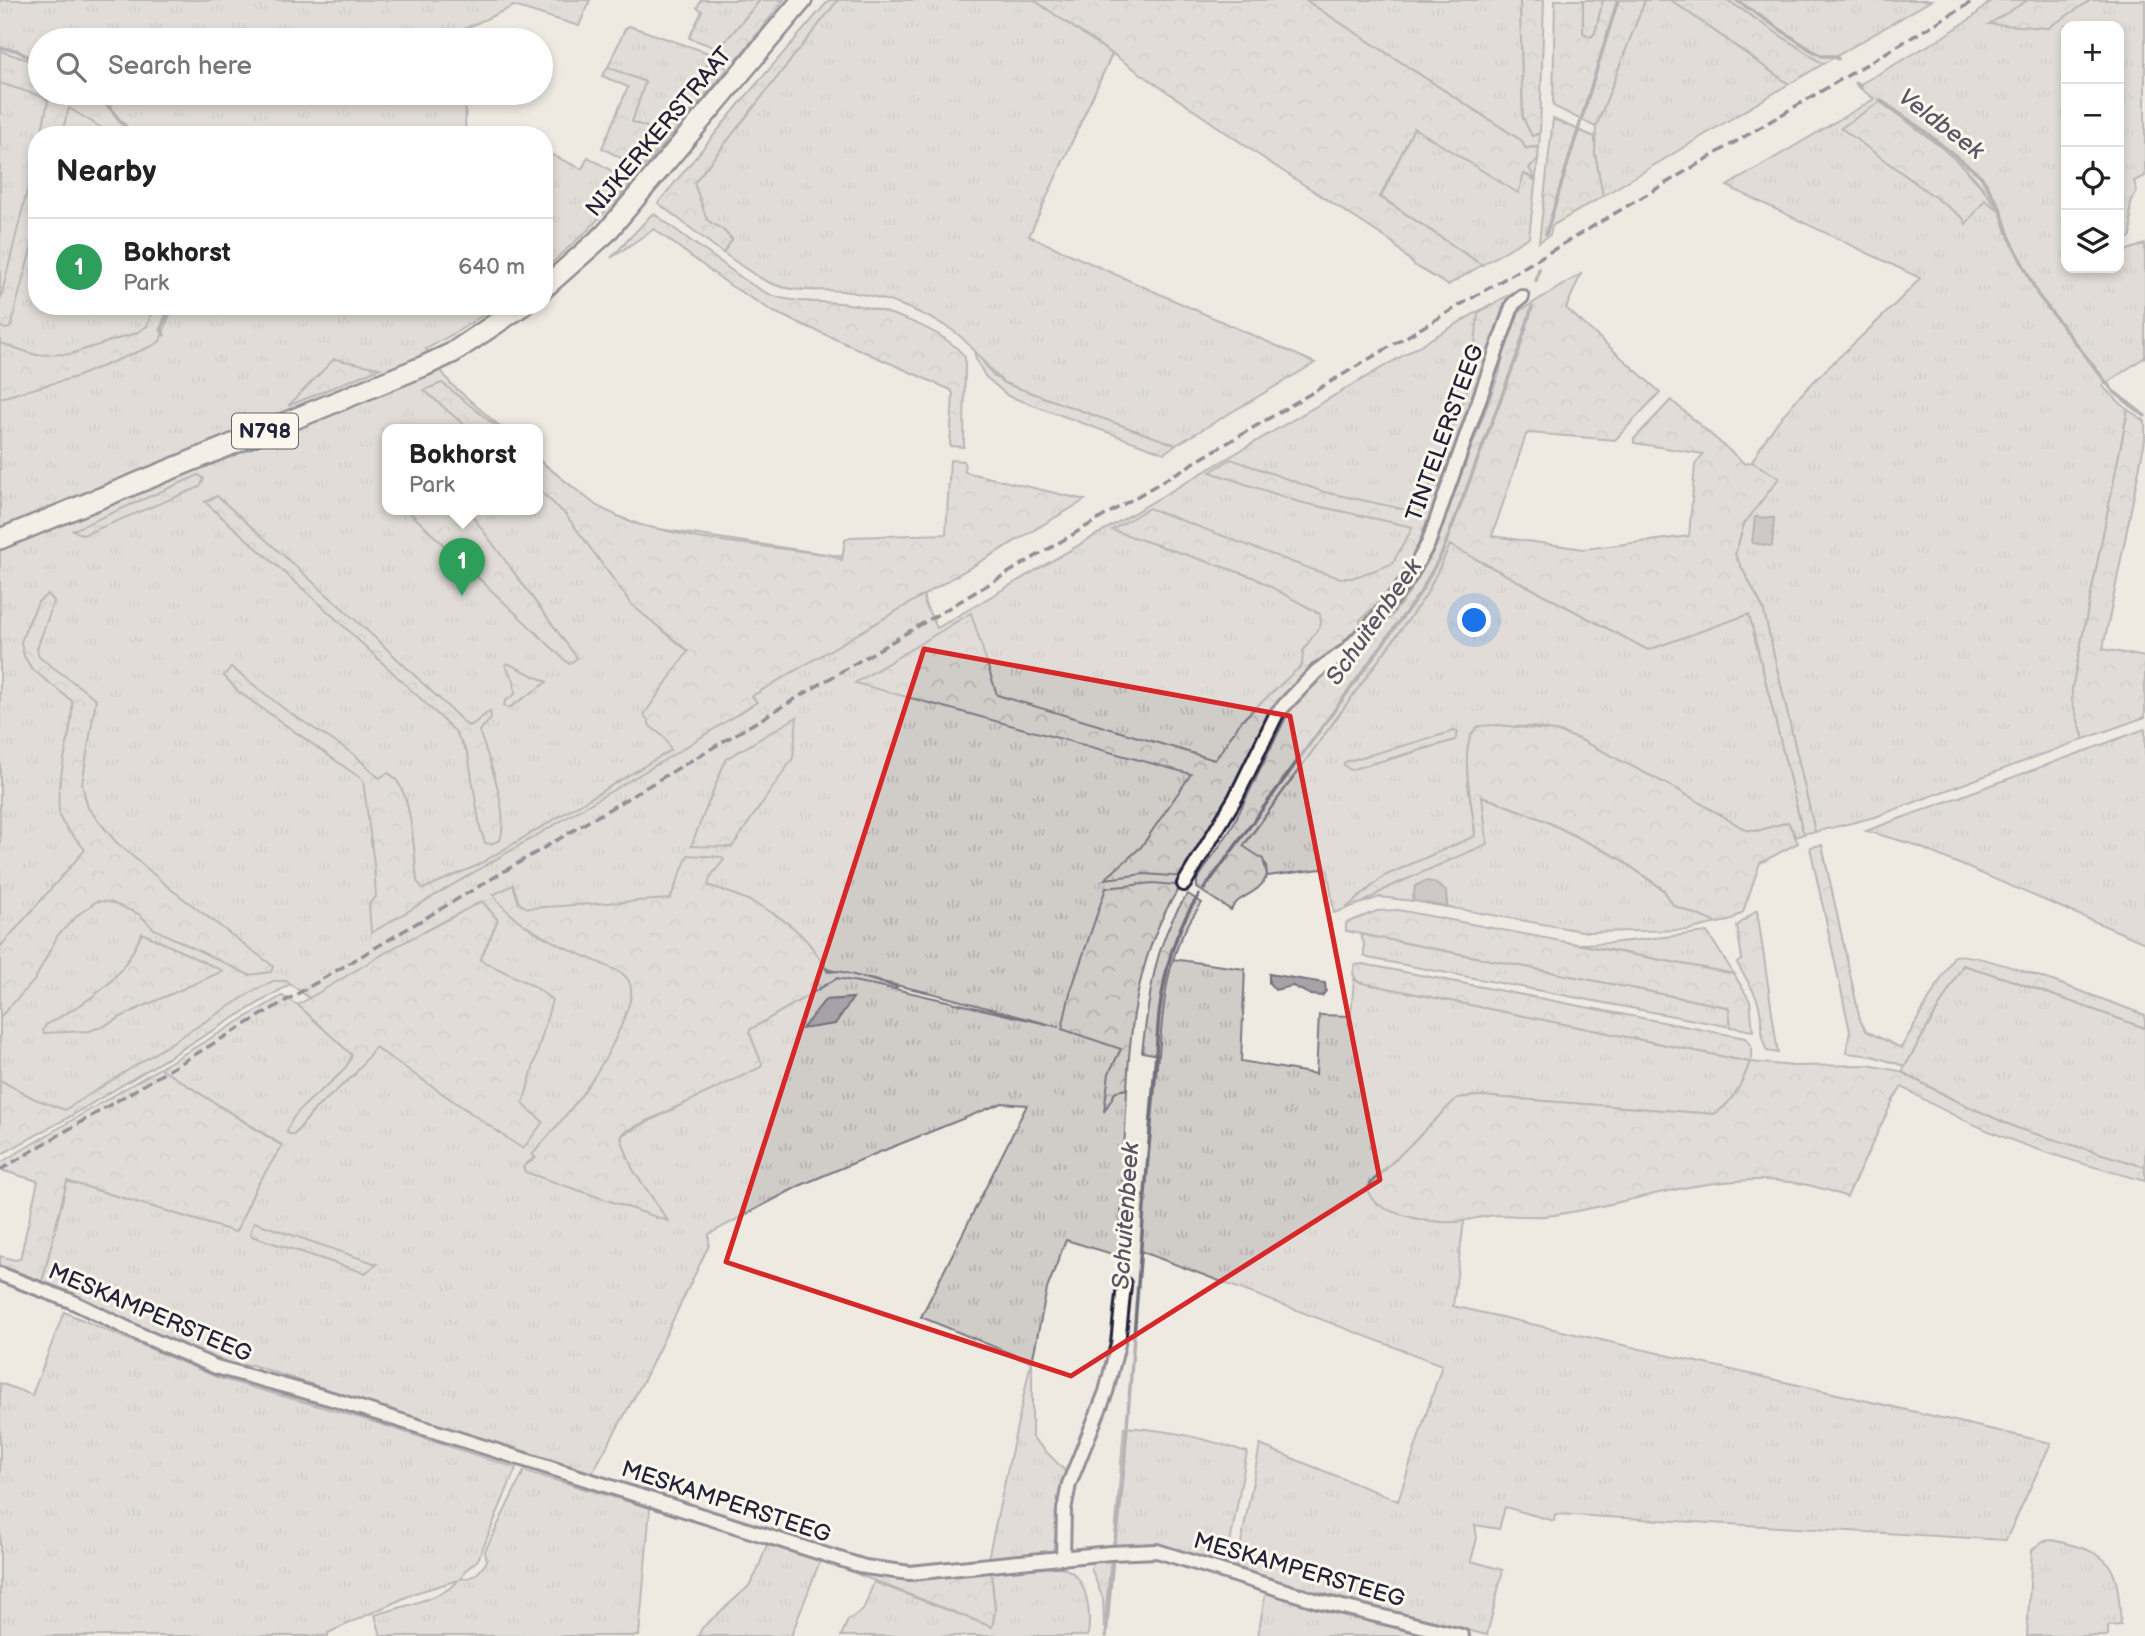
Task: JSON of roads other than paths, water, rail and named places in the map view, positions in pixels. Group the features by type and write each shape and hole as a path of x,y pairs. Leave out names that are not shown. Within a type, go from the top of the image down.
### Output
{"main road":[{"name":"NIJKERKERSTRAAT","path":"553,280 606,233 802,0"},
{"name":"N798","path":"0,539 424,366 452,353 509,315"}],"street":[{"name":"TINTELERSTEEG","path":"1184,884 1236,797 1277,713 1317,671 1346,650 1379,616 1422,556 1513,304 1522,297"},
{"name":"MESKAMPERSTEEG","path":"0,1275 71,1301 216,1367 332,1399 865,1567 910,1573 1157,1551 1318,1601 1462,1636"},
{"path":"1063,1558 1064,1510 1069,1484 1109,1382 1118,1344 1124,1284"}],"waterway":[{"name":"Schuitenbeek","path":"1546,234 1618,0"},
{"name":"Veldbeek","path":"1736,0 1811,50 1822,56 1834,56 1838,59"},
{"path":"0,48 16,50 28,57"},
{"name":"Veldbeek","path":"1856,83 1861,87"},
{"name":"Veldbeek","path":"1880,100 1981,176 2000,208 2009,236 2038,295 2113,391 2145,416"},
{"path":"108,105 123,126"},
{"name":"Schuitenbeek","path":"1536,281 1539,269"},
{"name":"Schuitenbeek","path":"1204,889 1420,593 1442,553 1517,356 1532,307"},
{"path":"164,335 161,329 166,315"},
{"name":"Schuitenbeek","path":"1113,1547 1118,1527 1124,1465 1159,1014 1171,952 1199,895"},
{"name":"Schuitenbeek","path":"1106,1636 1113,1557"}],"railway":[{"path":"0,1170 1975,0"}],"place":[{"name":"Bokhorst","path":"462,596"}]}
